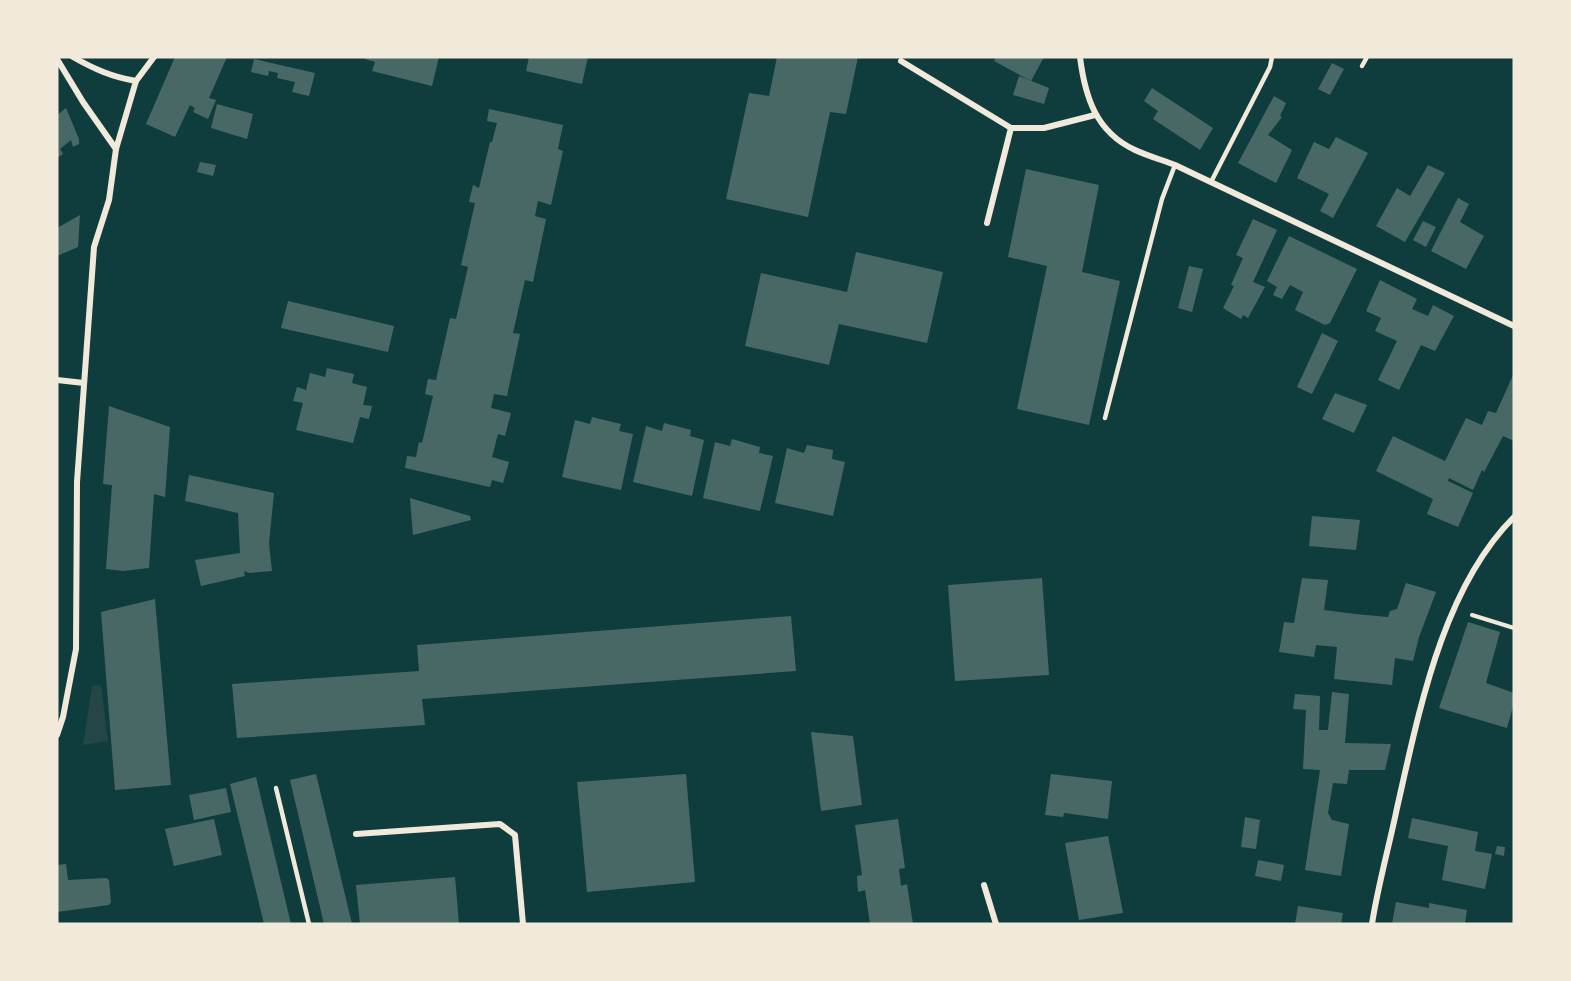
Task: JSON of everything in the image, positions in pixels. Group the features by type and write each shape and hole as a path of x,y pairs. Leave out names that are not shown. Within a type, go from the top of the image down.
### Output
{"street":[{"path":"73,57 102,73 136,81"},
{"path":"57,735 63,717 76,649 77,482 94,247 109,200 116,149 136,81 154,57"},
{"path":"1080,57 1083,83 1095,115 1112,135 1134,150 1175,165 1514,326"},
{"path":"57,59 82,102 116,149"},
{"path":"901,61 1011,128 1044,128 1095,115"},
{"path":"987,223 1011,128"},
{"path":"57,380 84,383"},
{"path":"1372,924 1425,693 1455,604 1478,562 1514,517"},
{"path":"356,834 500,824 515,836 523,924"},
{"path":"984,885 996,924"}],"lane":[{"path":"1211,182 1270,66 1272,57"},
{"path":"1362,66 1367,57"},
{"path":"1105,418 1162,199 1175,165"},
{"path":"276,788 309,924"}],"path":[{"path":"1455,604 1473,615 1514,628"}],"shaded area":[{"path":"101,685 108,741 83,745 92,686"}],"building":[{"path":"175,57 227,57 209,98 216,100 208,119 193,112 195,108 190,105 175,137 146,124"},
{"path":"364,57 439,57 432,86 372,71 375,62"},
{"path":"529,57 588,57 582,84 526,71"},
{"path":"777,57 858,57 846,114 830,112 808,217 726,199 749,93 769,96"},
{"path":"996,57 1044,57 1031,81 994,61"},
{"path":"254,59 315,73 309,96 292,92 295,82 277,78 278,73 269,71 268,76 251,72"},
{"path":"1332,63 1344,69 1330,95 1318,89"},
{"path":"1019,76 1049,88 1044,104 1013,95"},
{"path":"1152,88 1213,128 1200,150 1153,119 1158,111 1144,101"},
{"path":"1274,96 1286,103 1280,116 1282,117 1268,135 1292,150 1276,183 1238,163"},
{"path":"217,104 253,114 247,139 211,128"},
{"path":"66,108 79,144 73,147 71,140 60,149 63,154 57,158 57,115"},
{"path":"489,109 563,125 558,149 563,151 551,205 538,201 535,216 546,219 533,282 525,280 513,333 520,334 507,396 494,394 491,408 511,413 505,436 498,434 492,457 509,462 503,483 492,480 490,487 405,468 407,456 416,457 419,442 422,443 433,396 425,394 428,379 436,380 450,318 456,319 468,267 461,265 475,203 469,202 473,185 479,188 497,123 487,121"},
{"path":"1336,137 1368,153 1333,218 1320,211 1329,194 1297,178 1314,142 1329,149"},
{"path":"200,162 216,165 213,176 197,172"},
{"path":"1428,165 1445,173 1405,242 1376,226 1397,188 1410,196"},
{"path":"1026,169 1099,185 1082,272 1120,281 1089,425 1017,409 1047,266 1008,257"},
{"path":"1458,198 1469,204 1460,222 1484,236 1466,269 1431,251"},
{"path":"80,215 78,247 57,256 57,228"},
{"path":"1253,219 1277,230 1253,282 1265,287 1248,318 1243,315 1241,319 1223,308 1234,286 1231,285 1243,258 1236,255"},
{"path":"1423,221 1436,227 1426,247 1413,240"},
{"path":"1289,236 1357,269 1330,323 1325,325 1295,310 1303,292 1290,285 1282,299 1273,295 1277,287 1267,281"},
{"path":"856,252 943,272 927,343 839,324 829,365 745,346 761,273 847,292"},
{"path":"1189,266 1203,269 1192,312 1178,308"},
{"path":"1380,280 1417,299 1412,309 1428,316 1433,305 1454,316 1435,351 1421,345 1399,390 1378,380 1397,341 1375,331 1381,318 1366,311"},
{"path":"288,301 394,326 388,352 281,328"},
{"path":"1322,333 1338,341 1312,394 1297,387"},
{"path":"327,368 354,374 352,383 367,387 363,405 372,406 369,419 360,417 353,443 296,430 303,403 293,401 297,387 306,390 310,373 325,377"},
{"path":"1514,373 1514,441 1503,436 1484,472 1482,470 1473,490 1449,478 1448,481 1473,493 1458,527 1427,514 1433,499 1376,471 1393,436 1445,461 1466,418 1482,425 1488,411 1496,413"},
{"path":"1335,393 1367,405 1354,433 1322,419"},
{"path":"109,406 170,427 165,497 154,494 149,568 123,571 106,569 112,485 103,484"},
{"path":"592,417 621,424 619,431 633,434 621,490 562,477 575,420 590,424"},
{"path":"664,423 691,430 690,436 704,440 692,496 633,482 646,426 662,431"},
{"path":"732,439 760,447 759,453 773,456 760,511 703,498 715,442 730,446"},
{"path":"807,445 833,450 832,459 845,462 833,516 775,503 787,448 804,453"},
{"path":"189,475 274,493 269,543 272,571 249,573 244,571 245,576 201,586 195,560 240,553 238,513 185,501"},
{"path":"410,498 470,516 471,520 413,535"},
{"path":"1312,516 1360,520 1356,550 1309,546"},
{"path":"1042,578 1049,675 955,681 948,585"},
{"path":"1302,578 1328,580 1324,610 1355,614 1388,617 1390,611 1397,609 1406,583 1436,592 1419,637 1413,661 1395,658 1392,685 1334,679 1337,647 1316,645 1314,657 1279,652 1284,622 1294,623"},
{"path":"155,599 171,785 115,790 101,612"},
{"path":"791,616 796,671 422,699 425,725 237,738 232,684 419,671 417,645"},
{"path":"1468,622 1500,632 1486,683 1514,693 1514,703 1507,728 1439,708"},
{"path":"1332,692 1349,694 1345,743 1391,744 1385,770 1349,770 1347,784 1333,783 1328,813 1332,820 1349,824 1341,876 1305,870 1320,770 1303,769 1306,710 1293,709 1295,694 1320,696 1319,730 1328,730"},
{"path":"811,732 853,736 862,805 821,811"},
{"path":"316,774 352,924 324,924 290,780"},
{"path":"686,774 695,882 587,892 577,782"},
{"path":"1051,774 1112,781 1108,819 1064,813 1063,817 1045,815"},
{"path":"256,777 291,924 264,924 230,784"},
{"path":"226,788 231,812 194,820 189,795"},
{"path":"1245,817 1260,820 1256,849 1241,847"},
{"path":"1412,818 1478,832 1475,851 1492,854 1485,889 1442,880 1448,846 1408,838"},
{"path":"214,819 222,855 174,866 165,829"},
{"path":"898,819 905,868 899,869 901,886 907,884 913,924 870,924 865,890 858,892 857,876 862,875 855,825"},
{"path":"1108,836 1123,913 1079,920 1065,843"},
{"path":"1497,846 1505,847 1504,856 1495,854"},
{"path":"1258,860 1284,865 1281,881 1255,876"},
{"path":"66,864 68,880 106,878 109,880 111,902 109,905 57,912 57,865"},
{"path":"455,877 459,924 360,924 356,885"},
{"path":"1396,902 1429,908 1429,903 1467,910 1465,924 1392,924"},
{"path":"1298,906 1343,913 1341,924 1295,924"}]}
